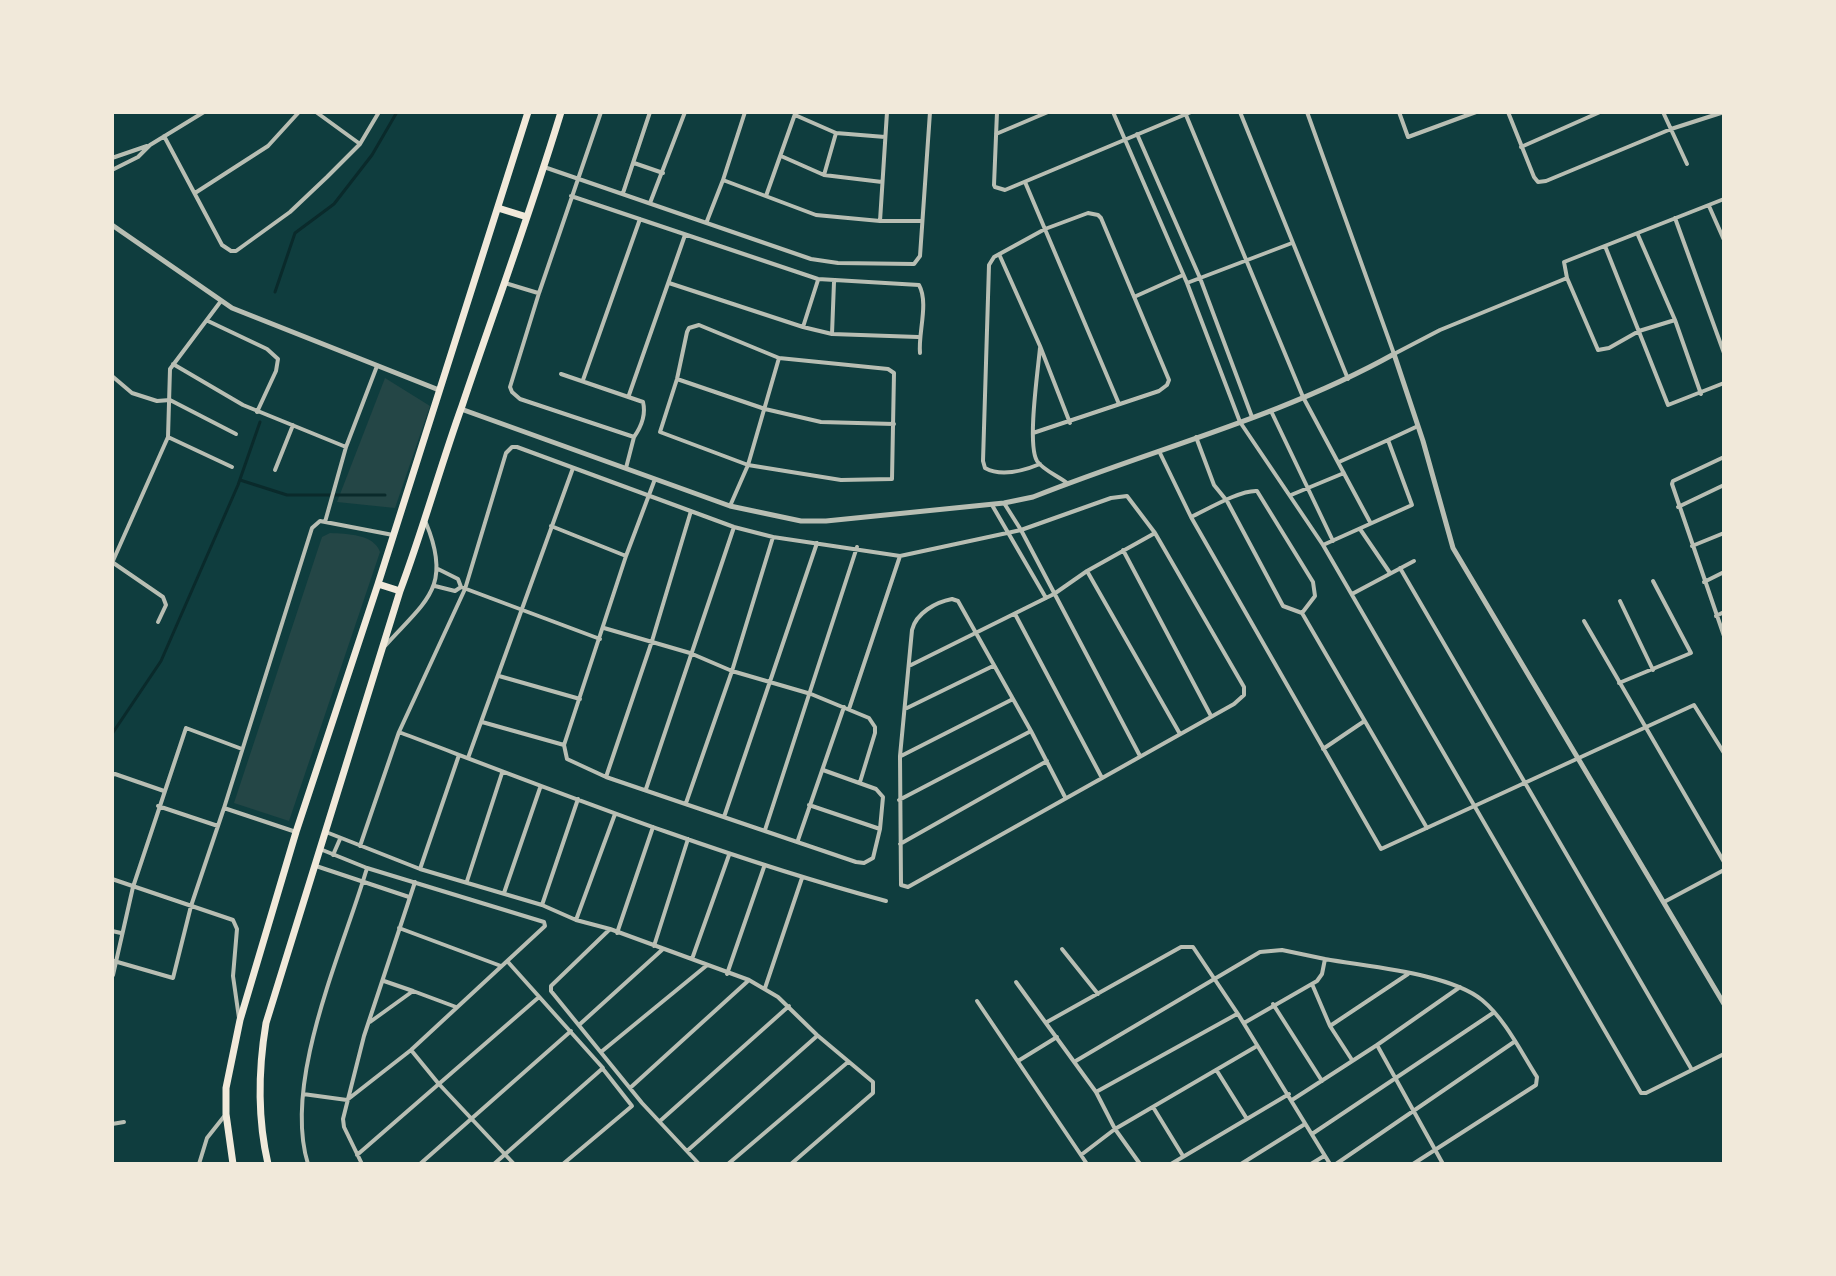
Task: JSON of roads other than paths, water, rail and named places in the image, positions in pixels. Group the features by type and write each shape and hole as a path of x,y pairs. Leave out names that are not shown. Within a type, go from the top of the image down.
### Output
{"highway":[{"path":"233,1164 226,1088 240,1020 296,832 528,112"},
{"path":"268,1164 259,1109 266,1023 400,591 426,523 561,112"},
{"path":"498,208 527,217"},
{"path":"378,584 400,591"}],"street":[{"path":"112,170 138,157 150,145 204,112"},
{"path":"195,193 259,153 280,135 299,112"},
{"path":"316,112 360,144"},
{"path":"164,136 222,245 236,251 290,212 360,144 379,112"},
{"path":"601,112 511,381 512,392 520,399 634,437"},
{"path":"623,193 650,112"},
{"path":"650,203 685,112"},
{"path":"707,221 745,112"},
{"path":"880,221 887,112"},
{"path":"544,167 820,261 914,264 920,256 930,112"},
{"path":"997,112 995,187 1005,190 1188,113 1303,397 1370,522"},
{"path":"996,134 1048,112"},
{"path":"1113,112 1187,283 1240,422 1323,545 1641,1093 1724,1054"},
{"path":"1240,112 1348,379"},
{"path":"1307,112 1394,354 1453,548 1724,1004"},
{"path":"1399,112 1408,137 1476,112"},
{"path":"1508,112 1538,182 1671,129 1724,112"},
{"path":"1521,147 1600,112"},
{"path":"1663,112 1687,164"},
{"path":"765,197 796,113 836,133 885,137"},
{"path":"824,175 836,133"},
{"path":"1137,134 1200,278 1252,417"},
{"path":"112,158 150,145"},
{"path":"781,156 824,175 882,182"},
{"path":"634,163 663,173"},
{"path":"723,180 816,215 921,221"},
{"path":"1025,182 1119,404"},
{"path":"571,196 818,279 919,285 923,294 918,337 920,353"},
{"path":"1675,320 1639,331 1609,348 1598,350 1567,278 1565,261 1724,199"},
{"path":"1709,206 1724,240"},
{"path":"1033,433 1159,391 1169,380 1098,215 1088,213 1045,229 990,260 983,461 985,468 993,472 1017,472 1040,464"},
{"path":"1675,218 1724,353"},
{"path":"583,380 640,219"},
{"path":"112,225 221,301 296,335 439,390"},
{"path":"629,395 685,235"},
{"path":"1638,235 1675,320 1701,394"},
{"path":"1187,283 1292,243"},
{"path":"1605,246 1668,405 1724,383"},
{"path":"999,254 1070,423"},
{"path":"1134,297 1183,275"},
{"path":"461,409 730,506 801,521 992,505 1033,497 1271,411 1348,379 1440,330 1567,278"},
{"path":"803,327 818,279"},
{"path":"832,334 834,282"},
{"path":"505,283 539,293"},
{"path":"669,283 832,334 918,337"},
{"path":"158,622 166,605 163,597 112,562 168,437 170,369 221,301"},
{"path":"207,321 267,349 278,359 257,412"},
{"path":"699,325 779,358 892,371 896,377 894,474 890,481 841,480 748,465 660,432 677,379 687,332 699,325"},
{"path":"1040,346 1033,433 1035,458 1067,484"},
{"path":"730,506 748,465 779,358"},
{"path":"173,364 257,412 346,447"},
{"path":"325,522 346,447 377,366"},
{"path":"561,374 629,395 644,405 642,421 634,437 626,468"},
{"path":"112,376 142,397 170,400 236,434"},
{"path":"677,379 765,409 830,424 894,424"},
{"path":"1271,411 1333,541"},
{"path":"275,470 293,425"},
{"path":"1339,462 1418,426"},
{"path":"168,437 232,467"},
{"path":"1196,437 1214,485 1227,501 1283,606 1302,613 1427,828"},
{"path":"1323,545 1413,503 1388,440"},
{"path":"360,846 399,732 463,588 509,449 523,448 734,527 773,537 857,547 900,556 1011,533 1121,496 1132,500 1155,533 1244,687 1241,699 908,887 901,885 900,881 899,800 900,756 913,624 920,614 944,601 958,601 1065,797"},
{"path":"1159,451 1191,517 1380,848 1384,849 1475,808 1695,705 1724,753"},
{"path":"1724,457 1673,481 1672,488 1724,636"},
{"path":"468,758 573,468"},
{"path":"1291,495 1344,473"},
{"path":"655,479 626,556 564,745 565,755 571,763 606,777 864,863 873,858 883,797 876,789 823,770"},
{"path":"1678,507 1724,485"},
{"path":"1191,517 1246,491 1260,494 1316,588 1315,596 1302,613"},
{"path":"1004,503 1140,756"},
{"path":"992,505 1046,598"},
{"path":"606,777 652,641 691,511"},
{"path":"114,961 173,978 191,906 312,528 317,522 325,522 393,535"},
{"path":"381,651 435,586 438,569 435,545 426,523"},
{"path":"551,526 626,556"},
{"path":"646,789 734,527"},
{"path":"1360,529 1390,573"},
{"path":"910,665 1054,594 1087,571 1155,533"},
{"path":"1692,546 1724,533"},
{"path":"686,803 732,671 773,537"},
{"path":"724,817 817,542"},
{"path":"765,830 857,547"},
{"path":"1123,550 1211,716"},
{"path":"798,840 900,556"},
{"path":"1352,594 1414,561"},
{"path":"1400,568 1692,1070"},
{"path":"438,569 458,579 463,588"},
{"path":"1087,571 1180,734"},
{"path":"1704,582 1724,572"},
{"path":"1619,683 1691,653 1653,581"},
{"path":"435,586 455,591 463,588 600,639"},
{"path":"1620,601 1653,670"},
{"path":"1716,616 1724,612"},
{"path":"1015,614 1102,778"},
{"path":"1584,621 1724,862"},
{"path":"604,628 811,694 869,718 875,727 860,783"},
{"path":"907,708 993,666"},
{"path":"499,676 580,699"},
{"path":"900,756 1013,699"},
{"path":"482,722 564,745"},
{"path":"1323,749 1363,722"},
{"path":"112,981 114,961 133,887 186,728 242,749"},
{"path":"899,800 1031,731"},
{"path":"399,732 540,788 729,855 886,901"},
{"path":"420,869 459,755"},
{"path":"900,844 1047,761"},
{"path":"467,881 503,772"},
{"path":"112,775 164,791"},
{"path":"504,893 540,788"},
{"path":"542,905 578,799"},
{"path":"809,805 880,829"},
{"path":"158,806 218,826"},
{"path":"224,808 296,832"},
{"path":"576,920 615,814"},
{"path":"617,933 653,827"},
{"path":"324,831 420,869 542,905 765,988 873,1082 873,1093 791,1164"},
{"path":"333,855 340,839"},
{"path":"654,946 688,839"},
{"path":"303,1094 347,1100 411,1050 545,926 544,922 367,868 319,849"},
{"path":"692,959 729,855"},
{"path":"314,865 409,897"},
{"path":"727,974 764,866"},
{"path":"308,1164 304,1149 303,1094 319,1019 367,868"},
{"path":"1664,902 1724,870"},
{"path":"765,988 802,878"},
{"path":"112,879 229,918 236,924 233,976 240,1020"},
{"path":"362,1164 343,1123 347,1100 368,1024 415,882"},
{"path":"399,928 501,966"},
{"path":"610,929 551,986 551,991 630,1088 699,1164"},
{"path":"112,931 121,933"},
{"path":"1047,1022 1185,945 1193,947 1289,1094 1324,1156 1333,1164 1413,1113 1514,1042"},
{"path":"579,1025 663,949"},
{"path":"1062,949 1098,995"},
{"path":"1074,1062 1267,950 1282,950 1408,974 1461,987 1483,1001 1493,1013 1537,1077 1536,1085 1413,1164"},
{"path":"1244,1023 1320,978 1325,959"},
{"path":"508,962 571,1031 632,1106 563,1164"},
{"path":"601,1052 706,966"},
{"path":"1330,1026 1408,974"},
{"path":"630,1088 749,980"},
{"path":"384,981 456,1008"},
{"path":"1016,982 1096,1092 1115,1129 1140,1164"},
{"path":"1312,984 1330,1026 1352,1060"},
{"path":"1292,1100 1461,987"},
{"path":"368,1024 413,991"},
{"path":"356,1155 539,997"},
{"path":"977,1001 1087,1164"},
{"path":"1273,1004 1322,1081"},
{"path":"660,1121 789,1006"},
{"path":"1312,1134 1493,1013"},
{"path":"1096,1092 1238,1014"},
{"path":"420,1164 571,1031"},
{"path":"687,1151 817,1035"},
{"path":"1018,1061 1057,1037"},
{"path":"1377,1045 1443,1164"},
{"path":"1081,1155 1115,1129 1257,1046"},
{"path":"411,1050 514,1164"},
{"path":"728,1164 848,1062"},
{"path":"494,1164 603,1069"},
{"path":"1217,1071 1247,1119"},
{"path":"1171,1164 1289,1094"},
{"path":"1153,1107 1183,1156"},
{"path":"199,1164 207,1138 226,1114"},
{"path":"112,1124 124,1122"},
{"path":"1241,1164 1305,1124"},
{"path":"1311,1164 1324,1156"}],"waterway":[{"path":"275,292 295,233 334,204 372,155 397,112"},
{"path":"112,734 161,661 238,485 260,422"},
{"path":"240,480 287,495 385,495"}]}
